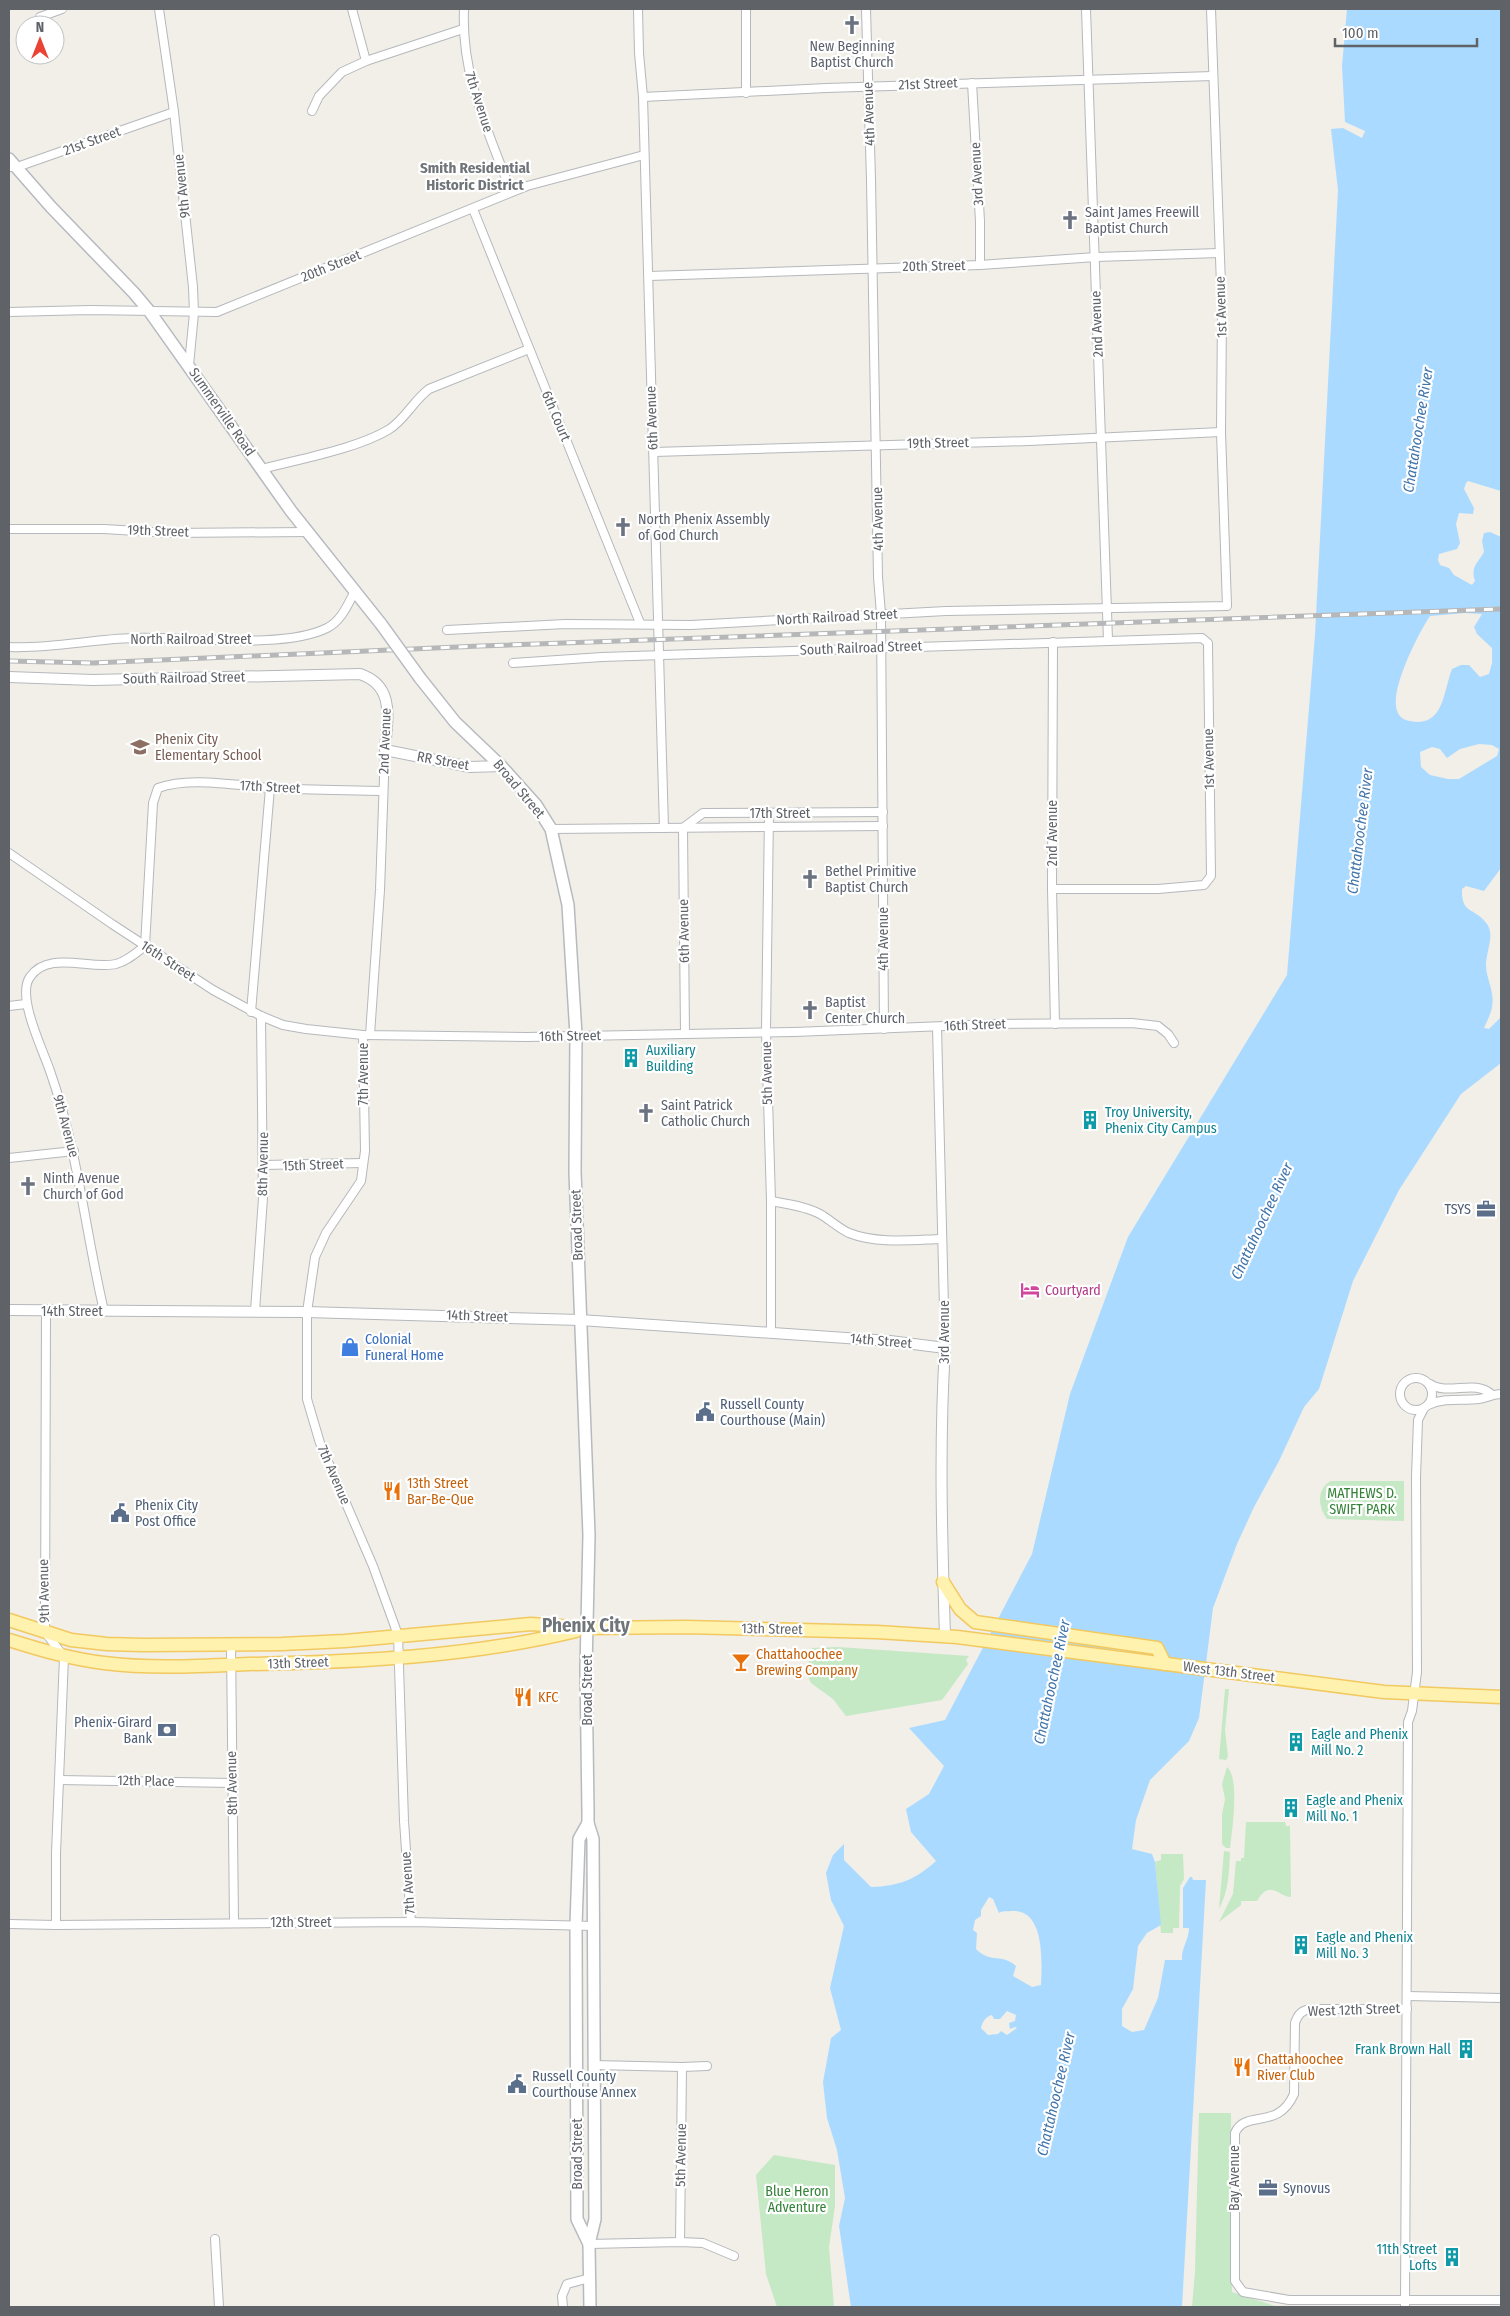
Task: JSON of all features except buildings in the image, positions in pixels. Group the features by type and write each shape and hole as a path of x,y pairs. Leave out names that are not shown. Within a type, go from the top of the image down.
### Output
{"main road":[{"name":"Summerville Road","path":"12,165 150,312 307,532 354,593 381,624 420,678"},
{"name":"Broad Street","path":"420,678 455,722 501,766 536,805 551,829 568,905 576,1035 575,1144 589,1535 587,1628 588,1823 593,1839 595,2219 589,2244 590,2307"},
{"path":"943,1582 960,1609 975,1622 1157,1648 1165,1664"},
{"name":"13th Street","path":"9,1620 71,1640 107,1644 230,1644 345,1641 531,1624 587,1628 787,1629 951,1637"},
{"name":"13th Street","path":"9,1640 64,1657 115,1664 231,1665 399,1657 523,1644 587,1628"},
{"name":"West 13th Street","path":"951,1637 1384,1692 1501,1697"},
{"name":"Broad Street","path":"588,1823 579,1839 576,1925 577,2219 589,2244"}],"street":[{"path":"46,15 62,9"},
{"name":"9th Avenue","path":"158,9 174,112 193,287 194,313 189,365"},
{"path":"352,9 366,60"},
{"name":"7th Avenue","path":"464,9 463,29 470,81 511,192"},
{"name":"6th Avenue","path":"638,9 643,97 660,624 664,828"},
{"path":"746,9 746,93"},
{"name":"4th Avenue","path":"866,9 877,444 878,578 882,647 884,1029"},
{"name":"2nd Avenue","path":"1086,9 1108,640"},
{"name":"1st Avenue","path":"1211,9 1222,313 1221,432 1227,606"},
{"path":"312,111 319,96 342,72 366,60 463,29"},
{"name":"21st Street","path":"643,97 869,86 1213,76"},
{"name":"3rd Avenue","path":"972,83 980,221 980,265"},
{"name":"21st Street","path":"12,165 174,112"},
{"name":"20th Street","path":"9,312 90,310 217,312 511,192 549,179 644,155"},
{"name":"6th Court","path":"473,209 640,623"},
{"name":"20th Street","path":"648,276 980,265 1096,257 1219,253"},
{"path":"262,469 327,452 379,434 389,429 419,396 429,390 529,348"},
{"name":"19th Street","path":"654,452 877,444 1002,442 1221,432"},
{"name":"19th Street","path":"9,529 104,529 180,533 307,532"},
{"name":"North Railroad Street","path":"9,647 28,648 133,638 228,639 296,637 317,632 338,620 354,593"},
{"name":"North Railroad Street","path":"447,630 565,624 640,623 691,625 881,614 1106,607 1227,606"},
{"name":"South Railroad Street","path":"513,663 660,655 1108,640 1202,638 1208,643"},
{"name":"2nd Avenue","path":"1053,642 1052,889 1055,1024"},
{"name":"1st Avenue","path":"1052,889 1158,889 1204,885 1210,876 1208,643"},
{"name":"2nd Avenue","path":"360,674 373,679 382,688 388,712 383,791"},
{"name":"South Railroad Street","path":"9,677 93,680 360,674"},
{"name":"RR Street","path":"385,750 470,767 501,766"},
{"name":"17th Street","path":"145,946 154,803 158,788 169,784 198,783 270,788 383,791"},
{"path":"251,1012 270,788"},
{"name":"7th Avenue","path":"383,791 380,890 367,1035 364,1163 361,1181 356,1191 318,1247 314,1257 306,1312 307,1399 312,1422 373,1566 398,1635 410,1922"},
{"name":"17th Street","path":"683,828 704,813 883,812"},
{"name":"5th Avenue","path":"769,813 766,1031 771,1201 771,1333"},
{"name":"17th Street","path":"551,829 883,826"},
{"name":"6th Avenue","path":"683,828 685,1034"},
{"name":"16th Street","path":"9,853 145,946 251,1012 284,1025 306,1029 367,1035 576,1035 1132,1023 1158,1026 1168,1034 1174,1044"},
{"path":"9,1006 26,1004 25,988 30,977 39,969 65,963 106,966 118,964 145,946"},
{"name":"9th Avenue","path":"26,1004 51,1073 74,1151 93,1263 104,1311"},
{"name":"8th Avenue","path":"255,1311 263,1165 261,1016"},
{"name":"3rd Avenue","path":"937,1027 944,1348 942,1400 943,1582 951,1637"},
{"path":"9,1158 74,1151"},
{"name":"15th Street","path":"263,1165 364,1163"},
{"path":"771,1201 803,1207 818,1213 849,1233 871,1238 891,1240 941,1239"},
{"name":"14th Street","path":"9,1310 255,1311 580,1320 890,1341 944,1348"},
{"name":"9th Avenue","path":"46,1311 45,1632 64,1657"},
{"path":"1418,1420 1401,1399 1400,1391 1405,1382 1415,1378 1426,1380 1438,1388 1479,1388 1491,1394"},
{"path":"1405,2304 1408,1722 1412,1711 1417,1672 1416,1477 1418,1420 1433,1395 1430,1384"},
{"path":"1409,1408 1419,1410 1444,1399 1480,1399 1491,1394 1501,1394"},
{"name":"8th Avenue","path":"230,1644 234,1922"},
{"path":"56,1925 56,1853 64,1657"},
{"name":"12th Place","path":"60,1780 232,1783"},
{"name":"12th Street","path":"9,1924 410,1922 594,1926"},
{"name":"West 12th Street","path":"1407,1996 1501,1998"},
{"name":"West 12th Street","path":"1300,2012 1311,2009 1407,2009"},
{"name":"Bay Avenue","path":"1288,2304 1248,2294 1236,2286 1234,2275 1236,2133 1242,2124 1278,2114 1290,2103 1294,2094 1295,2083 1295,2022 1300,2012"},
{"path":"594,2065 707,2066"},
{"name":"5th Avenue","path":"680,2242 682,2067"},
{"path":"215,2239 219,2307"},
{"path":"589,2244 703,2243 734,2256"},
{"path":"563,2307 562,2296 567,2284 590,2278"},
{"path":"1288,2304 1405,2304 1501,2300"}],"green space":[{"name":"MATHEWS D. SWIFT PARK","path":"1331,1481 1404,1481 1404,1521 1327,1519 1320,1504 1320,1498 1326,1484"},
{"path":"838,1647 969,1656 966,1660 968,1664 942,1700 846,1716 833,1699 811,1683 807,1674 811,1648"},
{"path":"1225,1689 1229,1689 1225,1730 1228,1756 1226,1760 1219,1759"},
{"path":"1227,1767 1231,1773 1234,1793 1230,1848 1226,1848 1222,1844 1222,1815 1225,1799 1222,1784"},
{"path":"1246,1822 1285,1822 1286,1826 1290,1826 1291,1897 1274,1890 1266,1891 1257,1901 1241,1901 1241,1905 1219,1922 1233,1894 1236,1861 1241,1861 1241,1858 1244,1858"},
{"path":"1224,1851 1230,1852 1229,1874 1225,1895 1219,1909"},
{"path":"1161,1854 1183,1854 1184,1879 1180,1886 1179,1928 1173,1928 1173,1933 1161,1933 1155,1862 1161,1860"},
{"path":"1199,2113 1231,2113 1232,2292 1278,2307 1192,2307 1195,2272"},
{"name":"Blue Heron Adventure","path":"774,2155 835,2165 835,2206 829,2247 834,2307 777,2307 766,2274 756,2175"}],"water":[{"name":"Chattahoochee River","path":"1347,9 1501,9 1501,491 1468,481 1466,483 1464,489 1474,508 1473,514 1459,513 1456,524 1460,543 1457,549 1439,554 1438,560 1440,565 1449,568 1454,575 1472,585 1475,581 1474,569 1484,552 1482,541 1484,533 1490,532 1501,537 1501,868 1484,891 1466,886 1462,889 1462,897 1466,907 1482,919 1489,928 1490,938 1486,965 1493,1001 1491,1012 1484,1028 1489,1029 1501,1017 1501,1063 1461,1094 1399,1190 1353,1281 1319,1389 1304,1407 1279,1461 1254,1507 1237,1544 1213,1608 1199,1718 1189,1741 1150,1780 1136,1820 1132,1849 1152,1854 1155,1862 1161,1925 1147,1933 1138,1946 1133,1989 1122,2009 1122,2026 1132,2032 1144,2030 1158,1998 1165,1960 1182,1960 1189,1928 1183,1928 1183,1888 1190,1877 1193,1880 1206,1880 1182,2307 851,2307 839,2226 845,2198 837,2150 827,2118 823,2082 831,2038 841,2030 830,1988 844,1926 831,1900 826,1873 833,1855 844,1844 844,1860 871,1887 906,1881 921,1873 936,1861 911,1832 906,1809 929,1794 944,1766 909,1728 945,1720 1032,1554 1070,1394 1128,1237 1287,975 1315,635 1338,190 1331,129 1343,128 1362,138 1365,131 1345,122 1342,66","holes":["1465,613 1482,614 1474,627 1477,634 1492,648 1492,663 1489,674 1480,677 1469,665 1461,665 1452,669 1444,697 1436,714 1430,719 1421,722 1407,720 1402,718 1397,712 1396,697 1398,685 1413,647 1430,616","1479,744 1492,745 1499,749 1497,756 1459,779 1448,779 1430,775 1421,767 1420,752 1432,747 1440,749 1447,758 1460,749","989,1897 993,1899 999,1913 1004,1911 1022,1912 1030,1918 1036,1927 1041,1950 1041,1985 1032,1987 1013,1976 1016,1966 1011,1962 981,1954 976,1949 977,1933 973,1930 975,1920 981,1916 981,1910","1007,2011 1016,2015 1015,2021 1009,2023 1010,2029 1017,2028 1007,2035 1001,2031 998,2034 988,2035 981,2028 985,2020 992,2015 994,2019 1000,2019"]}],"railway":[{"path":"9,661 93,663 480,646 1501,609"}],"place":[{"name":"New Beginning Baptist Church","path":"852,25"},
{"name":"Saint James Freewill Baptist Church","path":"1070,220"},
{"name":"North Phenix Assembly of God Church","path":"623,527"},
{"name":"Phenix City Elementary School","path":"140,747"},
{"name":"Bethel Primitive Baptist Church","path":"810,879"},
{"name":"Baptist Center Church","path":"810,1010"},
{"name":"Auxiliary Building","path":"631,1058"},
{"name":"Saint Patrick Catholic Church","path":"646,1113"},
{"name":"Troy University, Phenix City Campus","path":"1090,1120"},
{"name":"Ninth Avenue Church of God","path":"28,1186"},
{"name":"TSYS","path":"1486,1209"},
{"name":"Courtyard","path":"1030,1290"},
{"name":"Colonial Funeral Home","path":"350,1347"},
{"name":"Russell County Courthouse (Main)","path":"705,1412"},
{"name":"13th Street Bar-Be-Que","path":"392,1491"},
{"name":"Phenix City Post Office","path":"120,1513"},
{"name":"Chattahoochee Brewing Company","path":"741,1662"},
{"name":"KFC","path":"523,1697"},
{"name":"Phenix-Girard Bank","path":"167,1730"},
{"name":"Eagle and Phenix Mill No. 2","path":"1296,1742"},
{"name":"Eagle and Phenix Mill No. 1","path":"1291,1808"},
{"name":"Eagle and Phenix Mill No. 3","path":"1301,1945"},
{"name":"Frank Brown Hall","path":"1466,2049"},
{"name":"Chattahoochee River Club","path":"1242,2067"},
{"name":"Russell County Courthouse Annex","path":"517,2084"},
{"name":"Synovus","path":"1268,2188"},
{"name":"11th Street Lofts","path":"1452,2257"}],"district":[{"name":"Smith Residential Historic District","path":"475,176"},
{"name":"Phenix City","path":"586,1625"}]}
